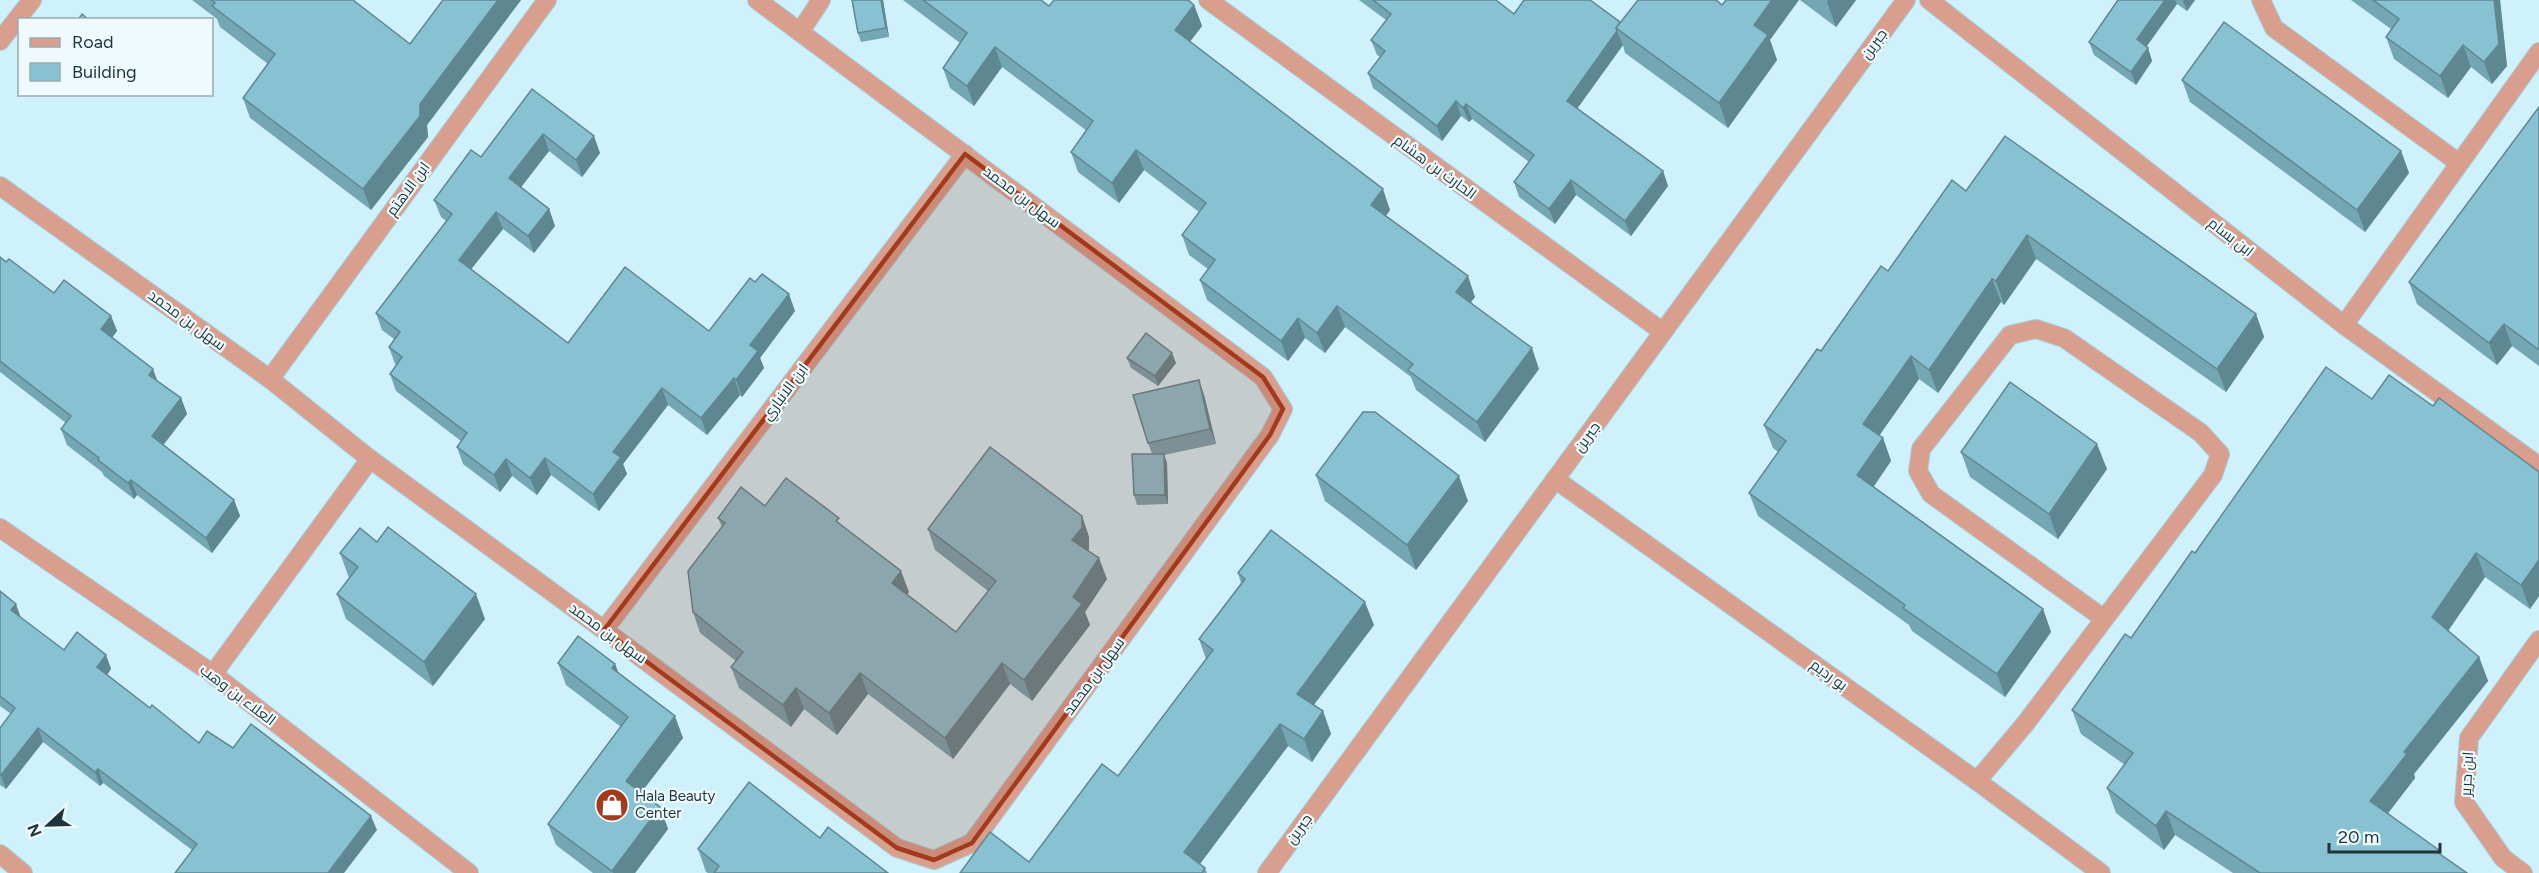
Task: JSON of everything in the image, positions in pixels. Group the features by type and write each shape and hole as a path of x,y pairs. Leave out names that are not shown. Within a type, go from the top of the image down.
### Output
{"street":[{"path":"0,41 32,0"},
{"name":"ابن الاهتم","path":"270,379 547,0"},
{"name":"سهل بن محمد","path":"0,186 270,379 370,459 897,848 934,860 972,843 1270,435 1283,409 1263,377 757,0"},
{"path":"800,32 821,0"},
{"name":"الحارث بن هشام","path":"1208,0 1663,332"},
{"name":"جبرين","path":"1267,873 1906,0"},
{"name":"ابن بسام","path":"1929,0 2344,325 2539,466"},
{"path":"2261,0 2274,28 2459,163"},
{"path":"2344,325 2539,52"},
{"name":"ابن الانباري","path":"604,630 965,154"},
{"path":"1977,781 2025,724 2103,618 2214,475 2220,454 2201,433 2064,338 2036,329 2010,335 1921,448 1918,471 1931,494 2103,618"},
{"path":"213,674 370,459"},
{"name":"بو رديم","path":"1555,479 1977,781 2101,873"},
{"name":"العلاء بن وهب","path":"0,528 213,674 469,873"},
{"name":"ابن جرير","path":"2523,873 2503,858 2464,802 2469,738 2539,640"},
{"path":"0,854 23,873"}],"highlighted area":[{"path":"965,154 1263,377 1283,409 1270,435 972,843 934,860 897,848 604,630"}],"building":[{"path":"211,0 353,0 410,44 443,0 498,0 420,104 420,116 363,189 243,98 275,54 212,6 215,3"},
{"path":"852,0 881,0 886,28 858,33"},
{"path":"923,0 1041,0 1049,6 1054,0 1188,0 1194,5 1175,30 1383,189 1371,205 1468,276 1456,292 1532,348 1477,422 1408,370 1413,364 1337,306 1317,333 1298,318 1281,341 1200,280 1215,260 1182,235 1206,203 1136,150 1112,183 1071,152 1093,121 995,47 967,86 943,68 967,33"},
{"path":"1373,0 1496,0 1514,14 1524,0 1590,0 1620,22 1616,28 1617,31 1567,101 1663,171 1625,221 1571,180 1549,209 1514,182 1534,155 1466,104 1463,108 1456,101 1437,126 1368,73 1385,51 1371,40 1391,14"},
{"path":"1638,0 1716,0 1722,5 1726,0 1772,0 1754,25 1768,35 1719,103 1616,28"},
{"path":"2118,0 2165,0 2137,39 2148,48 2131,72 2089,42"},
{"path":"2373,0 2494,0 2499,44 2484,62 2463,45 2440,76 2386,37 2399,19"},
{"path":"2224,22 2401,151 2357,210 2182,80"},
{"path":"532,89 594,136 576,160 543,134 509,178 549,209 528,236 496,212 459,260 568,343 625,267 709,331 750,278 755,282 762,274 789,294 750,345 758,351 736,380 734,378 701,418 662,388 613,452 621,457 593,494 545,458 530,478 506,459 494,475 457,447 467,433 390,374 402,357 389,347 400,332 376,313 452,214 434,200 471,150 481,157"},
{"path":"2539,107 2539,350 2504,324 2489,343 2409,282"},
{"path":"2005,136 2256,314 2217,369 2027,235 1996,281 1992,279 1929,370 1911,356 1863,424 1883,438 1857,475 2043,609 1997,674 1903,608 1905,605 1749,493 1786,441 1764,425 1817,349 1821,351 1881,266 1888,271 1952,180 1966,191"},
{"path":"0,257 6,262 9,259 54,293 64,280 111,316 101,329 153,369 149,375 181,398 152,436 234,500 206,538 131,480 128,483 61,429 71,416 0,361"},
{"path":"1146,333 1172,353 1155,376 1127,358"},
{"path":"2326,367 2372,399 2389,375 2433,406 2439,398 2539,472 2539,560 2521,585 2476,553 2432,617 2479,657 2404,752 2407,754 2370,801 2467,873 2260,873 2166,811 2156,826 2107,788 2133,753 2072,710 2125,634 2131,638 2192,551 2195,553"},
{"path":"1199,380 1210,429 1148,443 1133,395"},
{"path":"2010,382 2097,444 2049,514 1961,452"},
{"path":"1363,412 1375,412 1459,476 1407,545 1316,475"},
{"path":"990,447 1082,516 1082,528 1072,540 1099,558 1073,597 1082,604 1024,680 1002,663 945,738 860,673 829,713 796,688 783,705 731,667 743,652 693,612 688,571 725,523 718,518 741,487 765,506 786,478 839,518 836,521 901,571 892,583 956,632 996,581 928,529"},
{"path":"1132,454 1164,454 1165,495 1134,495"},
{"path":"388,527 476,594 424,662 337,594 358,567 340,553 360,528 377,542"},
{"path":"1271,530 1365,602 1297,694 1323,711 1304,739 1280,724 1184,852 1205,868 1202,873 960,873 990,832 1029,862 1102,764 1118,776 1213,650 1199,639 1245,579 1238,573"},
{"path":"0,591 16,604 11,610 64,650 77,632 106,655 97,667 150,708 152,705 199,743 207,731 233,748 251,724 371,816 328,873 175,873 197,844 98,769 95,772 38,728 1,775 0,728 15,708 0,696"},
{"path":"578,636 615,664 612,668 675,716 626,781 660,807 612,871 548,824 628,717 558,663"},
{"path":"749,782 820,838 828,827 888,873 714,873 719,866 698,849"}],"place":[{"name":"Hala Beauty Center","path":"612,805"}]}
